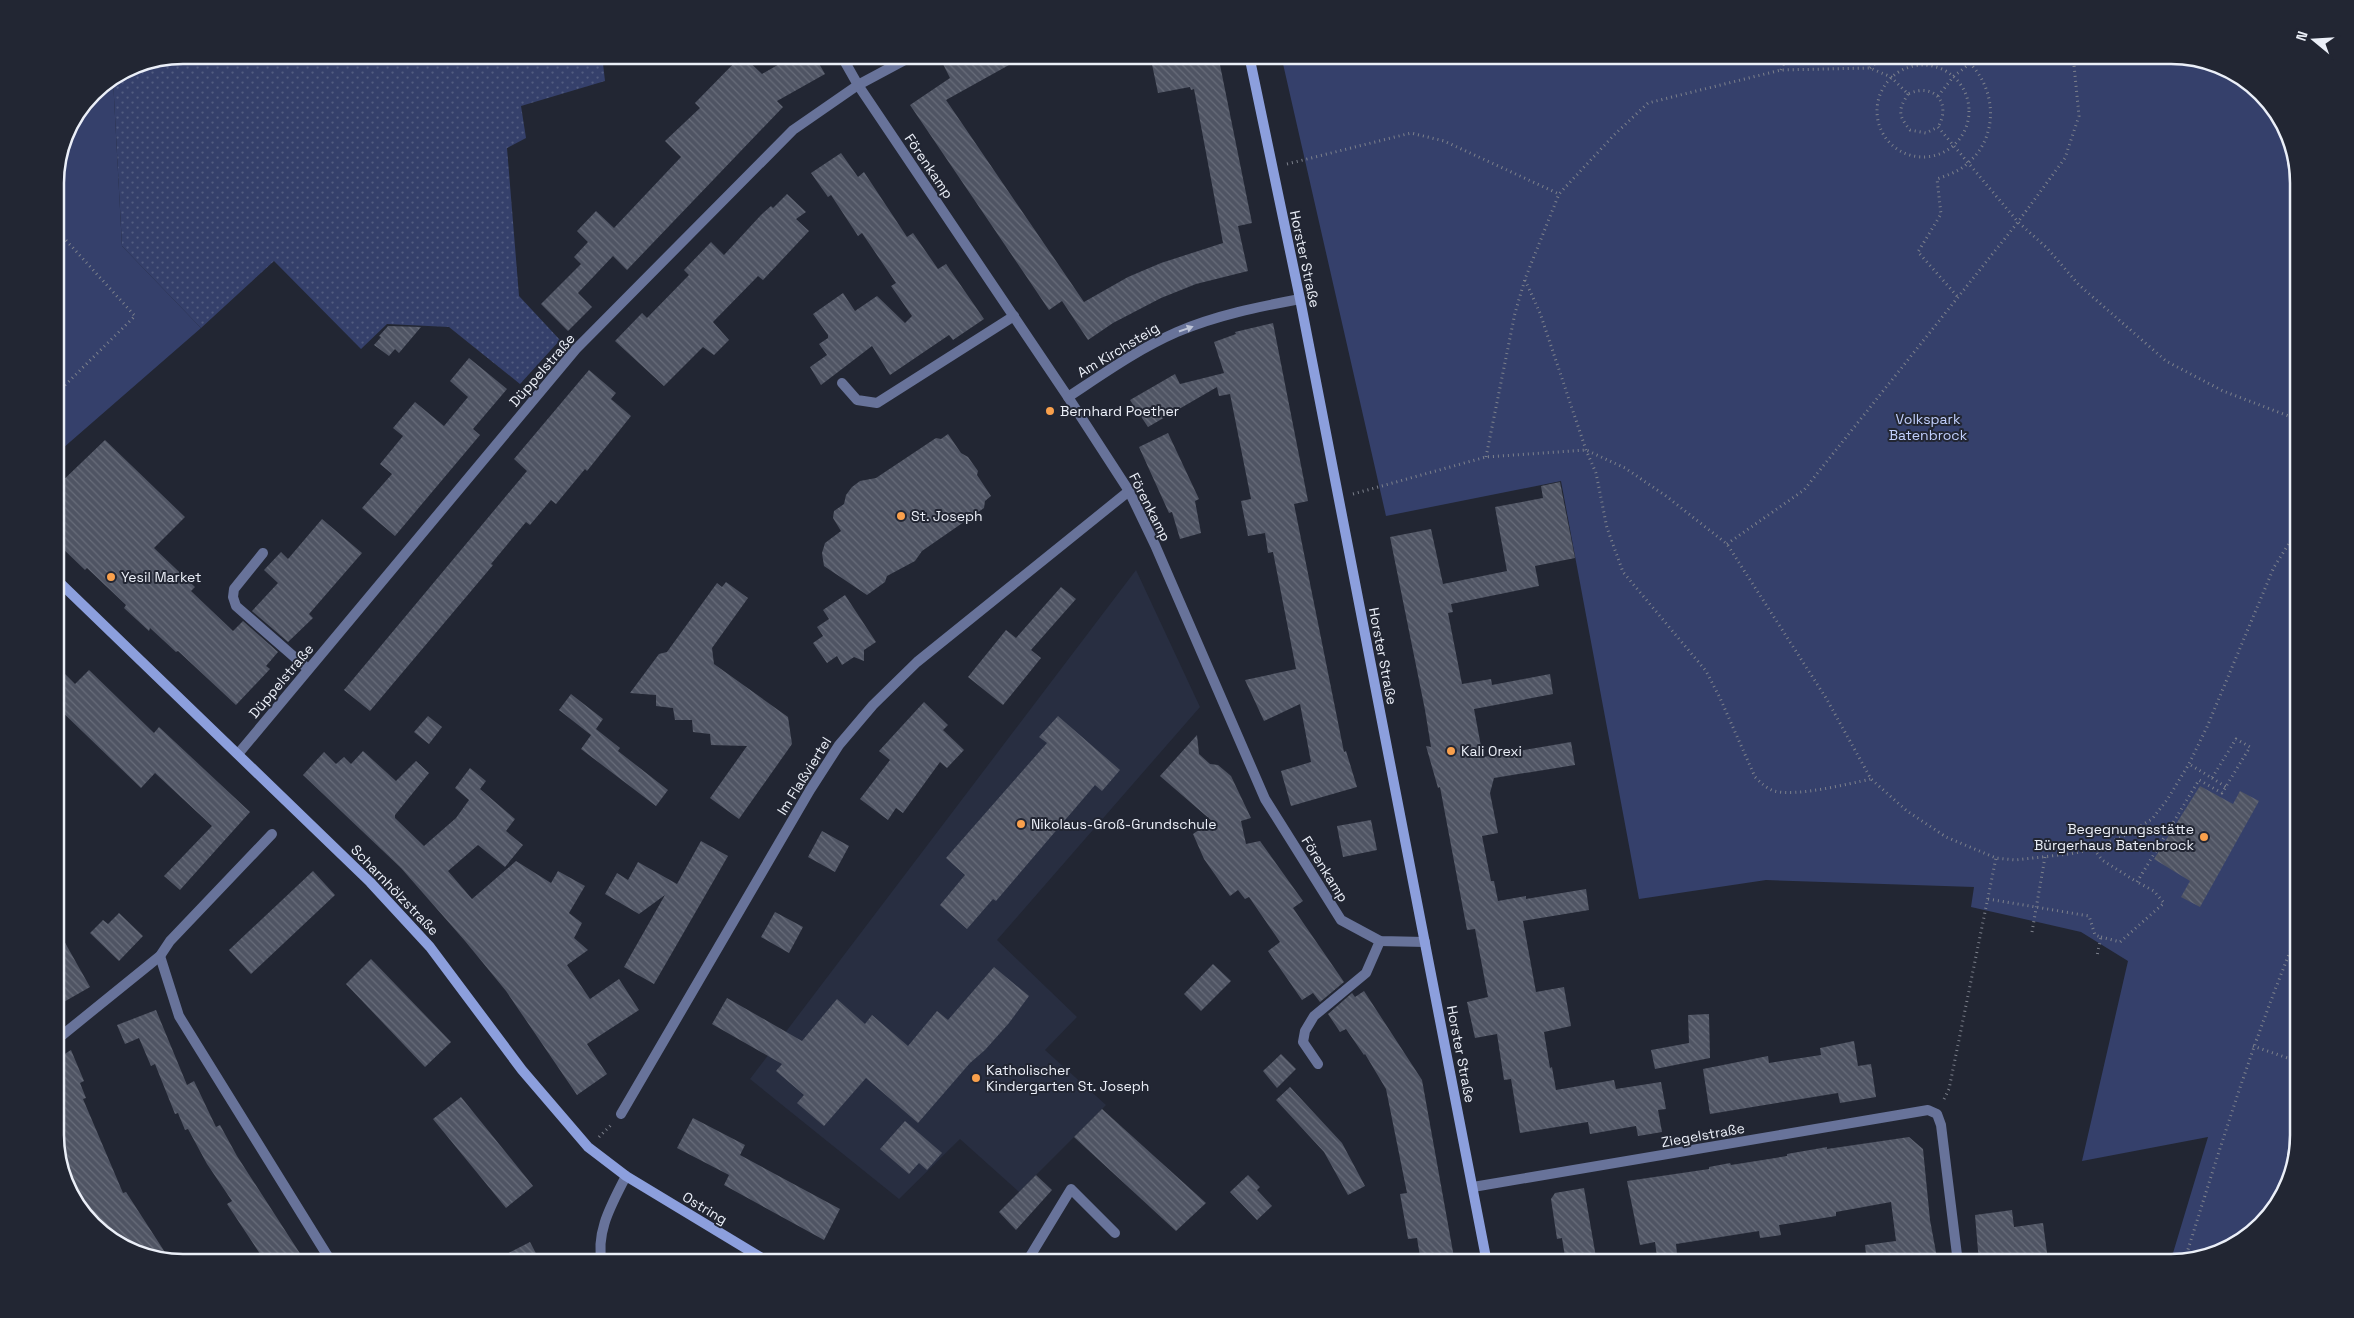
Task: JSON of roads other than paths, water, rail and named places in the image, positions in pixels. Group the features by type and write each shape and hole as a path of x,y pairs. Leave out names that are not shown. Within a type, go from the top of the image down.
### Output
{"main road":[{"name":"Horster Straße","path":"1251,64 1300,299 1485,1254"},
{"name":"Scharnhölzstraße","path":"64,587 370,882 430,947 522,1070 588,1148 626,1176"},
{"name":"Ostring","path":"626,1176 755,1254"}],"street":[{"name":"Förenkamp","path":"846,64 858,85 1014,316 1129,491 1265,799 1341,920 1380,941 1425,942"},
{"name":"Düppelstraße","path":"238,754 576,349 793,130 858,85 897,64"},
{"name":"Am Kirchsteig","path":"1066,394 1126,358 1177,332 1236,312 1300,299"},
{"path":"842,383 857,400 877,403 1014,316"},
{"name":"Im Flaßviertel","path":"621,1114 810,790 839,745 873,704 917,662 1129,491"},
{"path":"263,553 234,589 233,597 236,606 308,669"},
{"path":"64,1034 160,956 170,941 272,834"},
{"path":"1318,1064 1303,1042 1305,1031 1314,1016 1366,973 1380,941"},
{"path":"160,956 179,1016 326,1254"},
{"name":"Ziegelstraße","path":"1473,1187 1928,1110 1937,1114 1944,1141 1957,1254"},
{"path":"600,1254 604,1222 626,1176"},
{"path":"1031,1254 1071,1189 1115,1233"}],"place":[{"name":"Bernhard Poether","path":"1050,411"},
{"name":"St. Joseph","path":"901,516"},
{"name":"Yesil Market","path":"111,577"},
{"name":"Kali Orexi","path":"1451,751"},
{"name":"Nikolaus-Groß-Grundschule","path":"1021,824"},
{"name":"Begegnungsstätte Bürgerhaus Batenbrock","path":"2204,837"},
{"name":"Katholischer Kindergarten St. Joseph","path":"976,1078"}],"park label":[{"name":"Volkspark Batenbrock","path":"1928,428"}]}
